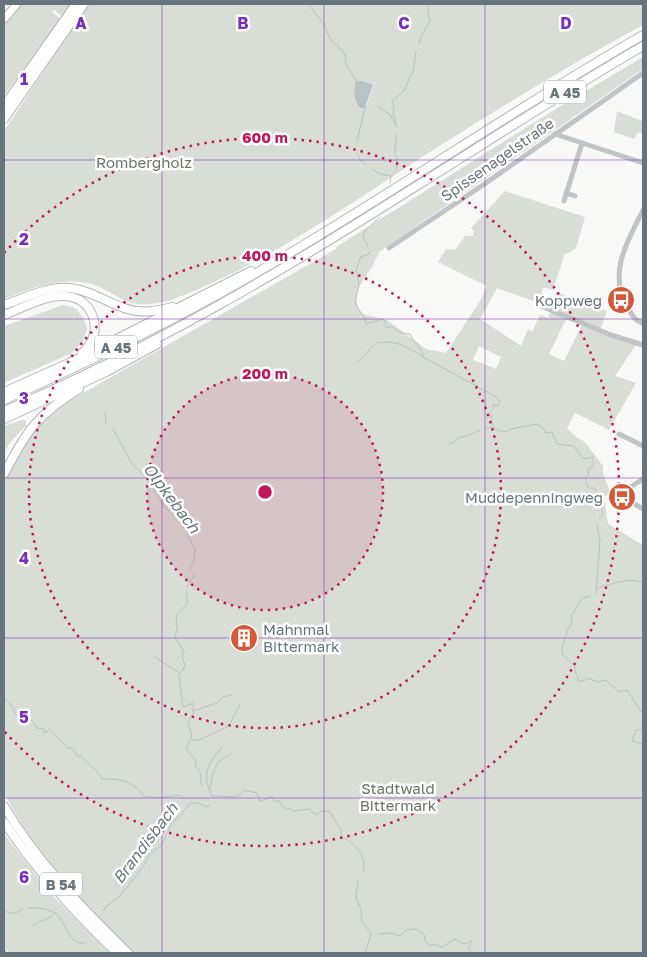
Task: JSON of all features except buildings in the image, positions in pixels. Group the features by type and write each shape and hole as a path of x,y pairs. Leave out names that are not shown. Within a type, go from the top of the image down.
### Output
{"highway":[{"path":"4,106 76,4"},
{"path":"4,119 84,4"},
{"name":"A 45","path":"4,400 101,355 282,258 559,85 643,35"},
{"name":"A 45","path":"4,411 98,368 231,298 304,256 643,46"},
{"path":"4,305 42,291 59,288 86,291 124,308 150,312 166,309 225,287"},
{"path":"4,315 54,297 70,296 84,303 93,315 95,335 86,350 69,362"},
{"path":"4,392 69,362 194,299"},
{"path":"4,474 26,433 54,405 106,372 157,344 179,326"},
{"path":"4,419 106,372"},
{"name":"B 54","path":"4,806 29,845 66,891 128,953"},
{"name":"B 54","path":"4,822 29,858 56,890 117,953"}],"main road":[{"path":"4,19 17,4"}],"street":[{"name":"Spissenagelstraße","path":"389,248 489,181 643,73"},
{"path":"555,134 643,163"},
{"path":"564,201 582,143"},
{"path":"566,193 575,196"},
{"path":"643,210 620,261 619,289 633,317 643,323"},
{"path":"541,306 611,335 643,345"},
{"path":"619,434 643,446"},
{"path":"612,494 623,492 643,479"},
{"path":"623,492 633,503 643,509"}],"green space":[{"path":"21,4 71,4 62,16 54,10 52,12 61,19 4,96 4,23"},
{"name":"Rombergholz","path":"88,4 643,4 643,25 527,92 267,255 206,286 160,303 133,303 92,284 69,281 36,287 4,299 4,131","holes":["356,81 373,86 367,105 355,101 354,89"]},
{"name":"Stadtwald Bittermark","path":"643,57 643,69 379,252 373,266 360,286 357,302 362,314 387,320 426,349 446,353 480,301 487,286 438,262 446,249 455,250 465,236 473,236 471,228 505,191 585,217 576,248 569,253 565,253 553,290 543,287 539,303 497,288 480,319 521,346 528,329 532,332 540,315 548,318 556,292 607,311 600,331 637,343 615,376 636,383 609,430 575,413 567,428 576,437 585,442 603,466 603,473 609,489 615,491 604,497 608,524 643,545 643,953 134,953 68,888 27,833 4,794 4,482 29,437 42,421 56,409 336,249 336,247 559,107","holes":["566,319 582,325 564,361 549,354","479,346 501,357 496,369 473,360"]},
{"path":"617,111 642,121 643,134 638,132 634,139 614,132"},
{"path":"63,305 77,310 84,319 87,329 82,343 72,353 4,383 4,326"},
{"path":"26,420 26,426 12,440 4,452 4,426"},
{"path":"4,834 52,895 110,953 10,953 4,947"}],"shaded area":[{"path":"356,81 363,81 373,85 365,108 360,108 355,98"}],"waterway":[{"path":"308,4 324,24 330,39 343,51 346,57 345,62 356,81"},
{"path":"419,44 430,21 429,4"},
{"path":"396,123 392,101 405,90 413,72 416,52"},
{"path":"379,107 390,115 397,127"},
{"path":"357,141 365,108"},
{"path":"396,170 397,158 394,154 397,134"},
{"path":"357,153 360,160 366,165"},
{"path":"372,169 380,174 391,176 390,183"},
{"path":"368,247 363,236 364,232 380,217"},
{"path":"370,252 361,257 356,269 359,284 355,303 366,324 382,319 385,321 386,327 392,327 401,333 410,334 421,350 423,357 496,397 500,402 498,406 493,405 493,410 490,413 494,427 498,430 506,432 511,429 537,424 546,433 552,432 557,444 573,446 584,459 593,457 593,466 588,469 589,475 585,477 588,488 595,488 599,499"},
{"path":"378,343 396,343 423,357"},
{"path":"358,362 373,346"},
{"name":"Olpkebach","path":"105,412 106,424"},
{"path":"486,429 492,427"},
{"name":"Olpkebach","path":"113,429 131,462 149,481 163,505 186,530 195,548 194,561 189,569 195,575 187,587 188,602 176,616 177,627 175,637 184,652 182,657 185,665 179,674 183,707 193,703 193,713 188,722 192,736 186,749 196,760 195,766 199,769 202,785"},
{"path":"449,444 460,437 480,430"},
{"path":"599,520 602,516 602,503"},
{"path":"595,594 600,540 597,524"},
{"path":"598,588 630,580 643,582"},
{"path":"589,596 582,599 571,617 572,623 568,629 562,654 575,666 578,681 584,681 588,678 597,682 606,680 619,692 627,690 643,714"},
{"path":"155,657 179,673"},
{"path":"193,711 217,703 223,697 231,695"},
{"path":"4,699 14,709 15,714 24,714 37,728 44,729 44,733 49,729 68,748 73,749 77,756 81,756 102,779 126,782 136,787 144,796 148,797 157,798 179,795 184,798"},
{"path":"192,740 199,740 229,726 240,704"},
{"path":"643,730 636,730 632,741 643,744"},
{"name":"Olpkebach","path":"222,747 208,770 207,781 212,796 237,797 244,790 257,793 260,801 272,797 274,801 279,801 288,810 290,808 293,811 309,809 316,815 322,811 330,812 341,830 342,837 356,847 362,856 364,861 363,872"},
{"path":"210,789 217,764 231,754"},
{"name":"Brandisbach","path":"103,911 119,897 143,867 149,855 161,846 172,822 180,816 190,803 198,803 207,807 210,805"},
{"name":"Olpkebach","path":"358,880 356,898 362,912 361,920 371,934 365,953"},
{"name":"Brandisbach","path":"28,908 52,911 59,917 74,940 79,943 85,943"},
{"path":"4,911 14,913 23,909"},
{"path":"39,922 51,917 55,913"},
{"path":"32,927 36,923"},
{"name":"Olpkebach","path":"379,934 391,933 400,936 406,930 416,929 424,934 425,941 429,945 442,947 455,939 464,944 471,941 468,947 472,953"}],"place":[{"name":"Koppweg","path":"621,300"},
{"name":"Muddepenningweg","path":"622,497"},
{"name":"Mahnmal Bittermark","path":"244,638"}]}
